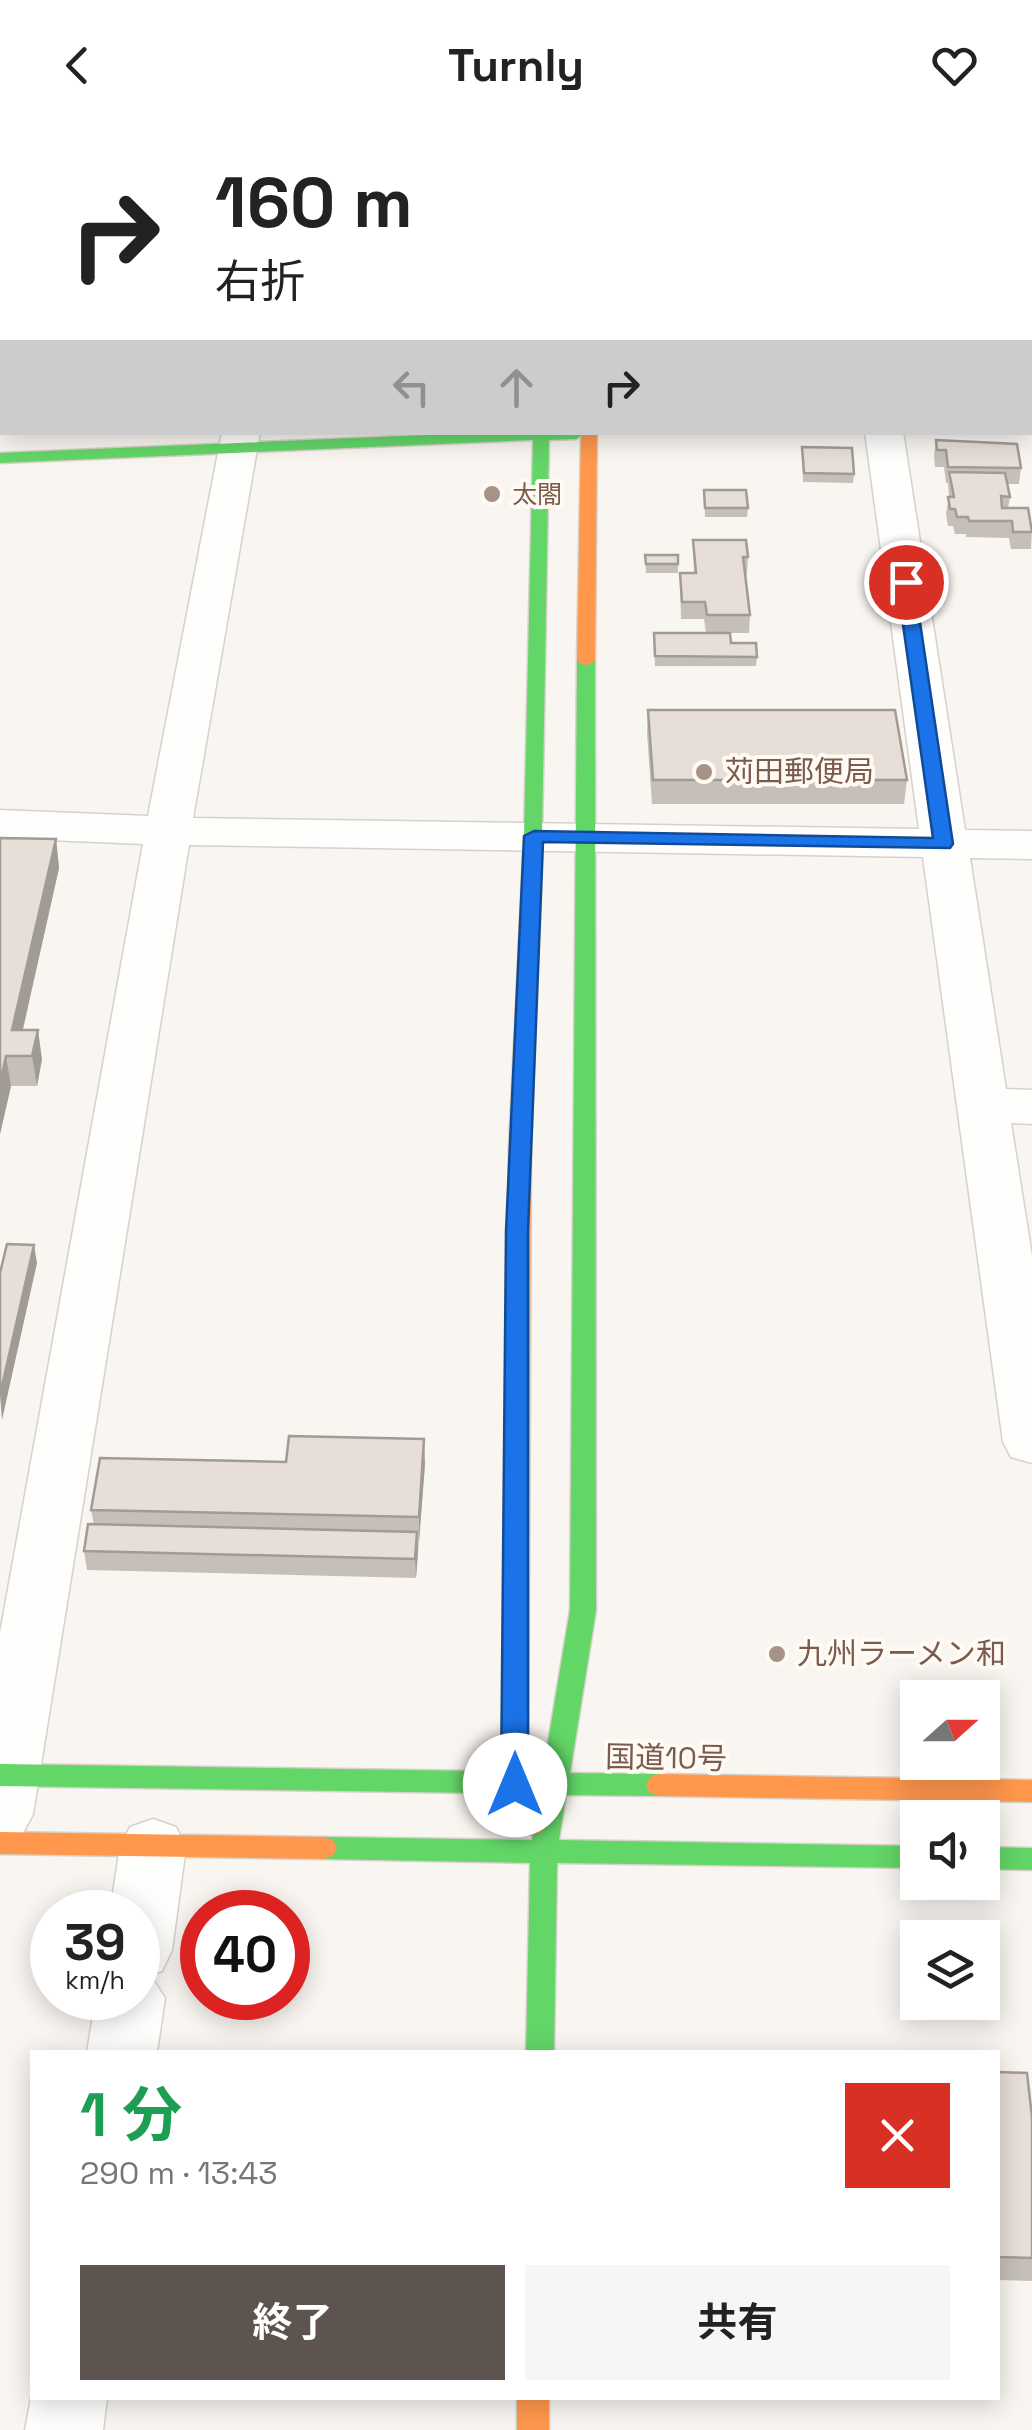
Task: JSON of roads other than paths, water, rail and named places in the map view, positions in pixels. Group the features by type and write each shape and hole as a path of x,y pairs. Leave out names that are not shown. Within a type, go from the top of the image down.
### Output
{"main road":[{"path":"0,458 239,440 491,435"},
{"path":"541,435 534,836 517,1231 515,1785 544,1850"},
{"path":"540,2050 544,1850 583,1610 583,838 589,435"},
{"name":"国道10号","path":"2,1788 515,1785 1032,1791"},
{"path":"0,1843 900,1857"},
{"path":"1000,1858 1032,1859"},
{"path":"533,2400 533,2430"}],"street":[{"path":"884,435 943,844 1007,1106 1032,1442"},
{"path":"2,1788 239,440"},
{"path":"0,824 168,831 1032,846"},
{"path":"147,1890 153,1848"},
{"path":"122,2050 127,2020"},
{"path":"64,2430 69,2400"}],"place":[{"name":"太閤","path":"492,494"},
{"name":"苅田郵便局","path":"704,772"},
{"name":"九州ラーメン和","path":"777,1654"}]}
